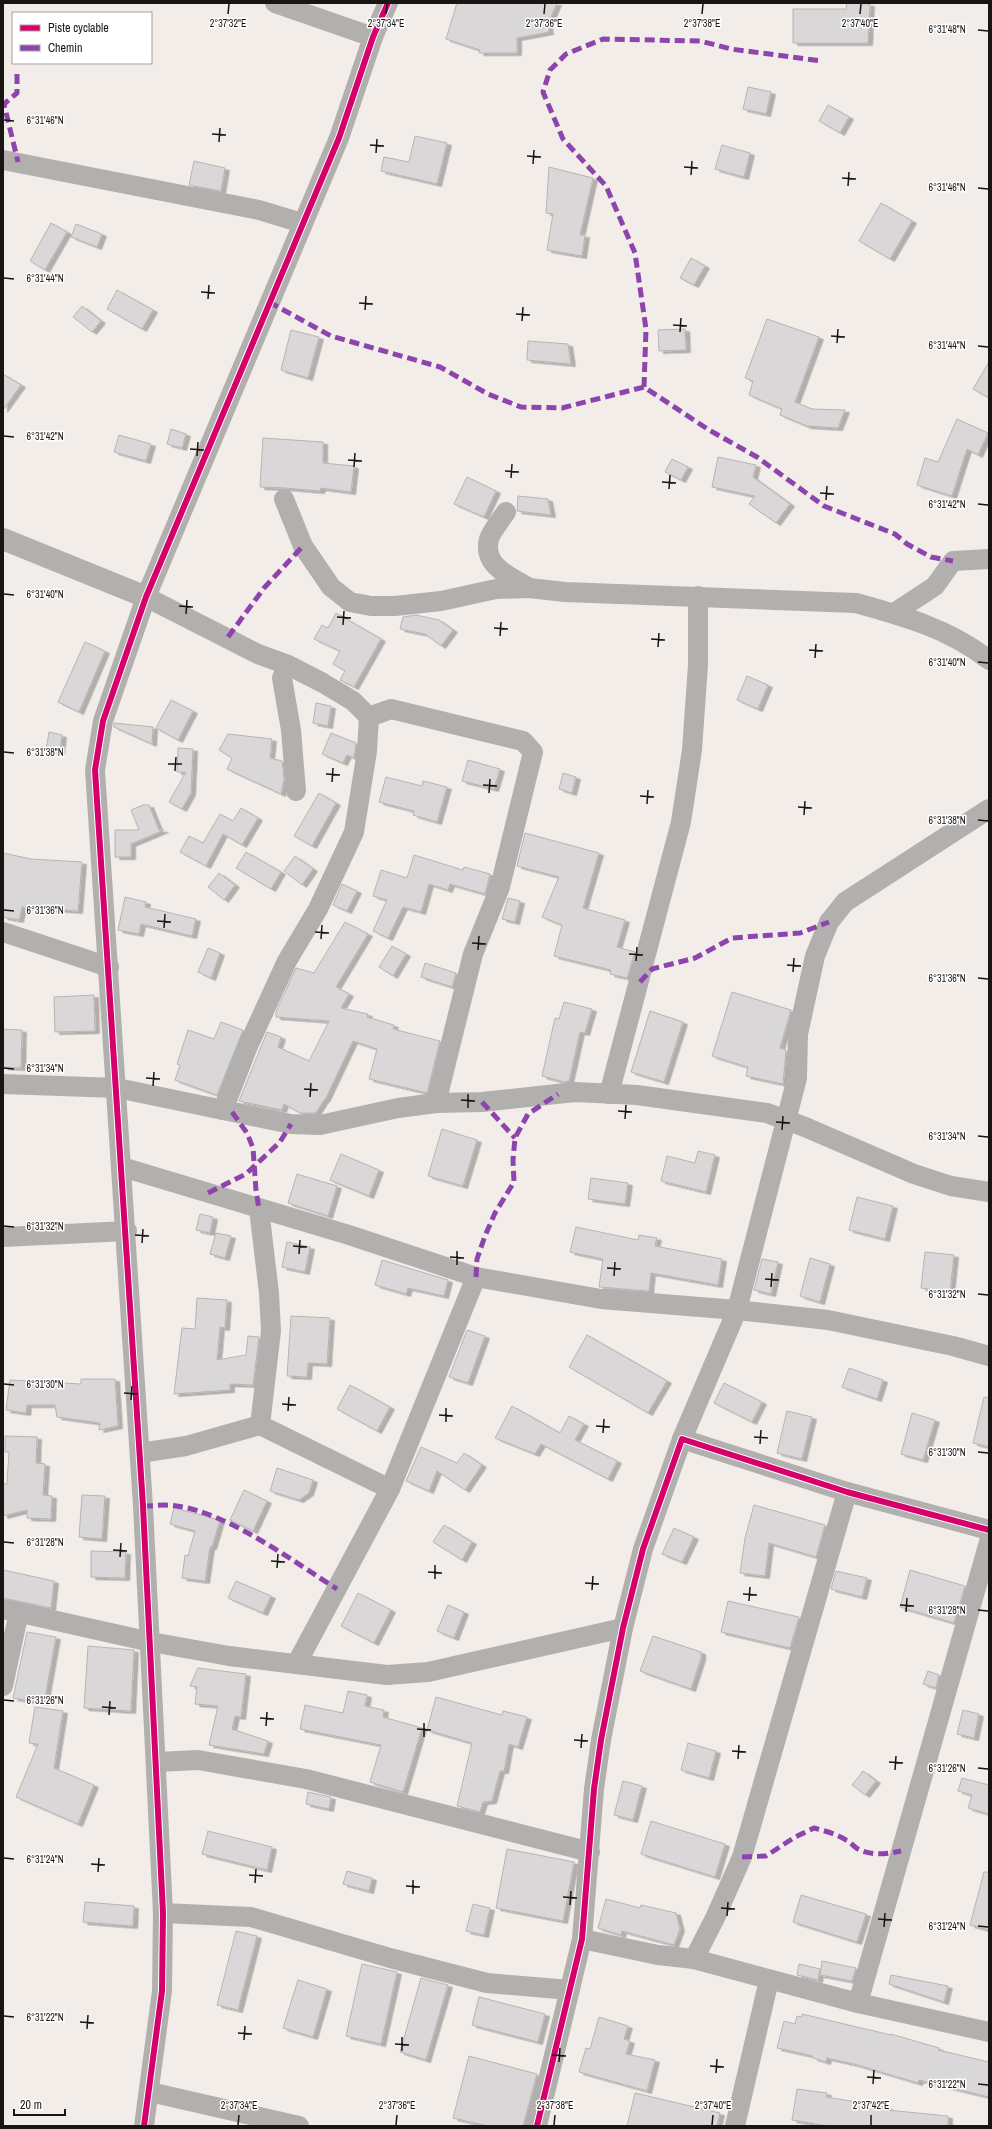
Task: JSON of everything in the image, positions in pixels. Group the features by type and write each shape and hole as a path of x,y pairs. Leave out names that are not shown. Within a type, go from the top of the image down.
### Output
{"street":[{"path":"275,3 373,37"},
{"path":"144,2126 150,2092 162,1991 163,1913 151,1642 127,1231 96,770 103,721 146,597 339,138 373,37 388,3"},
{"path":"3,160 260,210 302,223"},
{"path":"284,499 303,546 331,588 350,602 371,606 395,606 441,601 496,589 529,588 565,592 856,603 894,613 936,628 973,647 989,660"},
{"path":"506,512 490,538 488,556 493,565 529,588"},
{"path":"3,539 146,597 258,654 288,665 353,701 369,717 367,751 354,832 318,909 287,961 248,1046 223,1110"},
{"path":"894,613 935,586 953,561 989,559"},
{"path":"609,1094 681,822 692,750 698,665 698,596"},
{"path":"288,665 282,678 290,730 296,791"},
{"path":"369,717 391,710 522,741 533,752 500,887 473,954 436,1104"},
{"path":"538,2126 582,1940 594,1789 601,1740 623,1628 643,1549 682,1439 736,1310 797,1078 798,1034 815,956 829,922 845,902 989,809"},
{"path":"3,932 109,967"},
{"path":"3,1084 117,1088 291,1124 320,1125 398,1108 436,1104 482,1102 575,1092 638,1095 767,1113 787,1120 914,1174 951,1186 989,1192"},
{"path":"122,1167 349,1235 476,1277 601,1299 736,1310 828,1320 953,1346 989,1356"},
{"path":"259,1209 271,1331 260,1425"},
{"path":"3,1237 127,1231"},
{"path":"297,1663 390,1489 476,1277"},
{"path":"140,1453 186,1446 260,1425 390,1489"},
{"path":"682,1439 847,1492 989,1530"},
{"path":"694,1959 715,1918 742,1857 847,1492"},
{"path":"858,2003 989,1542"},
{"path":"3,1686 11,1611 151,1642 229,1656 387,1675 428,1672 623,1628"},
{"path":"157,1762 198,1760 306,1779 590,1852"},
{"path":"163,1913 251,1917 390,1958 487,1984 570,1990"},
{"path":"582,1940 644,1953 694,1959 858,2003 989,2032"},
{"path":"735,2126 768,1980"},
{"path":"150,2092 299,2126"}],"building":[{"path":"457,3 557,3 548,24 549,32 517,38 517,53 479,53 480,50 446,39"},
{"path":"847,3 870,4 868,43 793,43 793,9 846,9"},
{"path":"748,87 771,92 766,114 743,109"},
{"path":"828,105 849,117 840,133 819,121"},
{"path":"415,136 447,143 437,184 381,171 384,157 409,162"},
{"path":"722,145 750,153 744,177 715,169"},
{"path":"194,161 225,168 221,191 189,185"},
{"path":"549,167 593,178 580,235 585,235 582,256 547,250 553,214 546,213"},
{"path":"881,203 912,221 890,259 859,241"},
{"path":"51,223 67,232 45,270 30,261"},
{"path":"76,224 102,234 97,247 71,237"},
{"path":"691,258 705,266 694,285 680,278"},
{"path":"117,290 153,310 142,329 107,309"},
{"path":"82,306 101,321 92,332 73,317"},
{"path":"767,319 819,337 795,402 812,409 845,410 838,428 807,426 780,415 782,409 749,395 753,381 745,378"},
{"path":"685,329 686,350 659,351 658,330"},
{"path":"291,330 319,337 308,378 281,370"},
{"path":"528,341 568,344 571,364 527,360"},
{"path":"989,362 989,398 973,389"},
{"path":"3,374 21,385 3,410"},
{"path":"957,419 988,433 978,455 967,449 952,496 917,485 925,458 938,462"},
{"path":"171,429 186,434 182,448 167,444"},
{"path":"119,435 151,444 146,461 114,452"},
{"path":"263,438 323,442 323,463 354,466 351,492 321,488 320,491 260,487"},
{"path":"718,457 756,465 753,477 790,504 776,523 749,504 755,496 712,487"},
{"path":"672,459 688,467 681,480 665,472"},
{"path":"467,477 496,491 484,517 454,504"},
{"path":"518,496 548,499 551,515 517,511"},
{"path":"336,613 381,639 354,687 340,680 345,671 333,664 340,651 314,639 322,625 328,628"},
{"path":"416,615 439,620 453,630 441,646 425,634 400,629 403,617"},
{"path":"85,642 105,651 79,712 58,702"},
{"path":"747,676 768,685 758,709 737,700"},
{"path":"171,700 193,711 178,740 156,728"},
{"path":"316,703 331,706 328,726 313,723"},
{"path":"114,723 153,727 152,744 114,727"},
{"path":"49,732 62,735 60,752 46,750"},
{"path":"331,733 356,743 354,758 347,755 343,763 322,754"},
{"path":"228,734 272,739 270,758 282,761 284,780 281,794 227,769 232,758 219,750"},
{"path":"178,748 193,749 191,793 182,809 169,802 186,772 177,772"},
{"path":"468,760 500,769 494,789 462,781"},
{"path":"563,773 576,777 572,793 559,789"},
{"path":"386,777 422,786 423,781 447,787 437,822 413,815 414,811 379,802"},
{"path":"319,793 336,803 312,846 294,836"},
{"path":"143,805 149,805 159,830 164,830 131,844 131,857 115,857 115,830 139,830 131,810"},
{"path":"241,808 258,818 242,845 223,834 206,866 180,852 189,836 203,843 220,814 233,821"},
{"path":"525,833 599,853 583,908 625,920 617,947 635,952 627,978 610,974 611,970 554,956 562,925 542,917 559,877 517,866"},
{"path":"246,852 281,872 271,889 236,868"},
{"path":"3,853 31,859 82,862 78,911 22,907 19,920 3,917"},
{"path":"414,855 463,870 464,867 490,874 485,894 450,884 448,890 429,884 421,912 403,907 388,938 373,931 387,900 373,896 381,870 407,878"},
{"path":"295,856 313,869 302,885 284,871"},
{"path":"219,873 235,885 224,900 208,887"},
{"path":"342,884 357,891 347,911 333,905"},
{"path":"125,897 146,902 145,907 196,919 192,936 141,924 139,934 118,930"},
{"path":"508,898 520,901 515,922 502,919"},
{"path":"345,922 368,934 336,987 349,994 341,1008 368,1014 367,1017 394,1025 393,1029 440,1041 427,1093 369,1079 377,1049 353,1041 325,1100 316,1113 300,1113 284,1104 282,1110 239,1101 267,1032 281,1037 278,1047 309,1061 329,1021 276,1017 276,1012 296,968 314,973"},
{"path":"392,946 406,954 393,976 379,967"},
{"path":"208,948 220,953 211,978 198,972"},
{"path":"425,963 456,973 452,987 421,977"},
{"path":"732,992 791,1010 780,1048 786,1050 783,1084 746,1076 748,1067 712,1056"},
{"path":"94,995 95,1031 55,1032 54,997"},
{"path":"564,1002 592,1009 585,1033 580,1032 569,1081 564,1082 542,1076 555,1018 559,1019"},
{"path":"650,1011 683,1022 664,1082 631,1072"},
{"path":"221,1022 243,1030 217,1095 175,1080 180,1065 177,1064 188,1030 214,1039"},
{"path":"3,1029 22,1030 21,1068 3,1067"},
{"path":"442,1129 477,1140 463,1186 428,1176"},
{"path":"698,1151 715,1155 706,1192 661,1181 667,1156 695,1163"},
{"path":"341,1154 379,1170 369,1196 330,1180"},
{"path":"297,1174 337,1186 328,1216 288,1203"},
{"path":"591,1178 628,1183 625,1204 588,1199"},
{"path":"857,1197 893,1206 885,1239 849,1230"},
{"path":"200,1214 213,1217 210,1233 196,1230"},
{"path":"576,1227 638,1240 639,1235 657,1238 655,1246 722,1259 718,1285 651,1273 649,1291 599,1287 603,1259 570,1252"},
{"path":"216,1233 231,1236 225,1258 210,1254"},
{"path":"287,1242 310,1247 305,1272 282,1267"},
{"path":"925,1252 954,1255 950,1292 921,1288"},
{"path":"810,1258 830,1264 820,1302 800,1296"},
{"path":"762,1259 778,1262 771,1294 754,1290"},
{"path":"382,1260 448,1280 444,1296 408,1288 406,1294 375,1285"},
{"path":"197,1298 227,1300 225,1328 220,1327 217,1360 246,1355 248,1336 259,1337 253,1385 230,1384 230,1390 174,1394 182,1328 195,1329"},
{"path":"291,1316 330,1318 327,1364 308,1363 307,1377 287,1376"},
{"path":"467,1330 485,1336 468,1383 449,1377"},
{"path":"587,1335 667,1381 648,1413 569,1367"},
{"path":"849,1368 883,1380 877,1399 842,1387"},
{"path":"81,1379 115,1379 118,1426 99,1430 100,1423 57,1417 55,1405 27,1405 26,1413 6,1410 10,1380 81,1384"},
{"path":"724,1383 762,1402 752,1422 714,1403"},
{"path":"350,1385 390,1407 377,1431 337,1409"},
{"path":"984,1397 989,1398 989,1447 973,1443"},
{"path":"512,1406 560,1433 569,1416 584,1424 575,1440 617,1461 608,1479 541,1444 535,1454 495,1438"},
{"path":"787,1411 812,1417 802,1459 777,1453"},
{"path":"912,1413 935,1420 923,1460 901,1454"},
{"path":"5,1436 37,1437 36,1463 45,1464 43,1495 52,1496 51,1519 27,1518 27,1510 3,1516 3,1484 7,1484 9,1452 5,1452"},
{"path":"421,1447 457,1463 464,1453 482,1465 465,1490 437,1471 429,1491 406,1481"},
{"path":"277,1468 313,1480 309,1493 299,1500 270,1491"},
{"path":"244,1490 267,1501 253,1531 230,1520"},
{"path":"82,1495 105,1496 102,1539 79,1537"},
{"path":"754,1505 825,1525 816,1557 769,1543 765,1576 740,1573 745,1538"},
{"path":"174,1508 220,1520 212,1547 210,1547 205,1581 182,1578 185,1555 188,1556 195,1531 170,1524"},
{"path":"444,1525 472,1542 462,1560 433,1542"},
{"path":"674,1528 694,1537 682,1562 662,1554"},
{"path":"91,1551 126,1552 125,1578 91,1577"},
{"path":"3,1570 54,1581 51,1608 3,1598"},
{"path":"910,1570 965,1586 954,1623 900,1607"},
{"path":"836,1571 867,1578 862,1597 831,1589"},
{"path":"236,1581 271,1596 263,1613 228,1598"},
{"path":"358,1593 391,1610 374,1643 341,1626"},
{"path":"728,1601 799,1617 790,1648 721,1632"},
{"path":"448,1605 464,1612 454,1638 437,1631"},
{"path":"27,1632 56,1637 44,1703 13,1698"},
{"path":"653,1636 701,1652 701,1658 691,1689 640,1671"},
{"path":"88,1646 134,1650 131,1711 84,1708"},
{"path":"198,1668 246,1674 241,1717 235,1716 232,1729 268,1741 264,1754 209,1745 218,1706 195,1704 197,1687 190,1686"},
{"path":"928,1671 939,1675 936,1688 923,1684"},
{"path":"348,1691 367,1695 365,1706 384,1710 383,1717 422,1728 403,1792 370,1782 381,1745 300,1729 305,1705 343,1713"},
{"path":"436,1697 502,1715 503,1711 527,1717 518,1747 509,1744 504,1771 500,1771 492,1801 483,1802 480,1812 457,1806 472,1743 427,1730"},
{"path":"35,1707 63,1711 54,1768 94,1785 78,1824 16,1797 38,1744 29,1743"},
{"path":"963,1710 979,1714 974,1738 957,1734"},
{"path":"688,1743 716,1751 709,1778 681,1770"},
{"path":"863,1771 876,1781 865,1795 852,1785"},
{"path":"962,1778 989,1785 989,1814 968,1808 972,1795 958,1791"},
{"path":"623,1781 642,1786 633,1820 614,1815"},
{"path":"308,1792 331,1797 329,1809 306,1804"},
{"path":"651,1821 725,1844 715,1877 641,1854"},
{"path":"208,1831 272,1847 267,1870 202,1854"},
{"path":"507,1849 574,1862 563,1921 496,1908"},
{"path":"347,1871 372,1878 369,1891 343,1884"},
{"path":"984,1872 989,1872 989,1930 970,1925"},
{"path":"801,1895 866,1914 857,1942 793,1922"},
{"path":"606,1899 640,1908 641,1905 676,1913 680,1929 674,1945 622,1931 621,1935 598,1928"},
{"path":"85,1902 134,1906 133,1926 83,1922"},
{"path":"473,1904 490,1908 484,1935 466,1931"},
{"path":"236,1931 257,1936 238,2010 217,2005"},
{"path":"822,1961 856,1968 852,1981 820,1975"},
{"path":"362,1964 397,1972 381,2044 346,2036"},
{"path":"799,1964 820,1969 818,1980 797,1975"},
{"path":"891,1975 948,1986 944,2002 889,1984"},
{"path":"421,1978 448,1985 426,2060 400,2052"},
{"path":"298,1980 327,1989 313,2037 283,2028"},
{"path":"479,1997 545,2014 538,2042 472,2025"},
{"path":"802,2014 891,2034 939,2048 938,2050 989,2062 989,2097 919,2080 918,2083 854,2064 827,2058 826,2062 813,2058 813,2056 777,2048 784,2021 795,2024 797,2016 802,2017"},
{"path":"599,2017 628,2026 624,2039 630,2041 626,2054 655,2060 647,2091 579,2072 586,2048 590,2049"},
{"path":"469,2056 537,2074 523,2126 488,2126 453,2118"},
{"path":"797,2089 827,2093 826,2097 857,2102 857,2104 888,2107 887,2110 948,2116 948,2126 828,2126 792,2120"},
{"path":"635,2093 720,2113 717,2126 627,2126"}],"marked path":[{"path":"644,387 646,329 635,253 606,186 563,139 543,92 550,70 566,54 603,39 700,41 731,49 822,61"},
{"path":"17,74 17,93 4,104 18,162"},
{"path":"269,302 331,336 440,367 488,394 521,407 562,408 644,387 709,430 757,457 824,506 895,534 907,544 931,557 953,561"},
{"path":"228,637 264,588 303,546"},
{"path":"640,982 652,969 695,958 732,938 800,933 829,922"},
{"path":"476,1277 477,1259 485,1236 495,1213 514,1182 513,1160 515,1138 528,1114 558,1094"},
{"path":"482,1102 515,1138"},
{"path":"232,1112 247,1133 253,1148 259,1209"},
{"path":"208,1193 246,1174 280,1142 291,1124"},
{"path":"143,1506 177,1506 197,1510 217,1518 260,1540 337,1589"},
{"path":"742,1857 766,1856 795,1837 814,1828 839,1836 858,1849 868,1853 885,1854 901,1851"}],"cycle path":[{"path":"144,2126 162,1991 163,1913 143,1506 95,770 103,721 146,597 339,138 373,37 388,3"},
{"path":"537,2126 582,1939 594,1789 601,1740 623,1628 643,1549 682,1439 847,1492 989,1530"}]}
